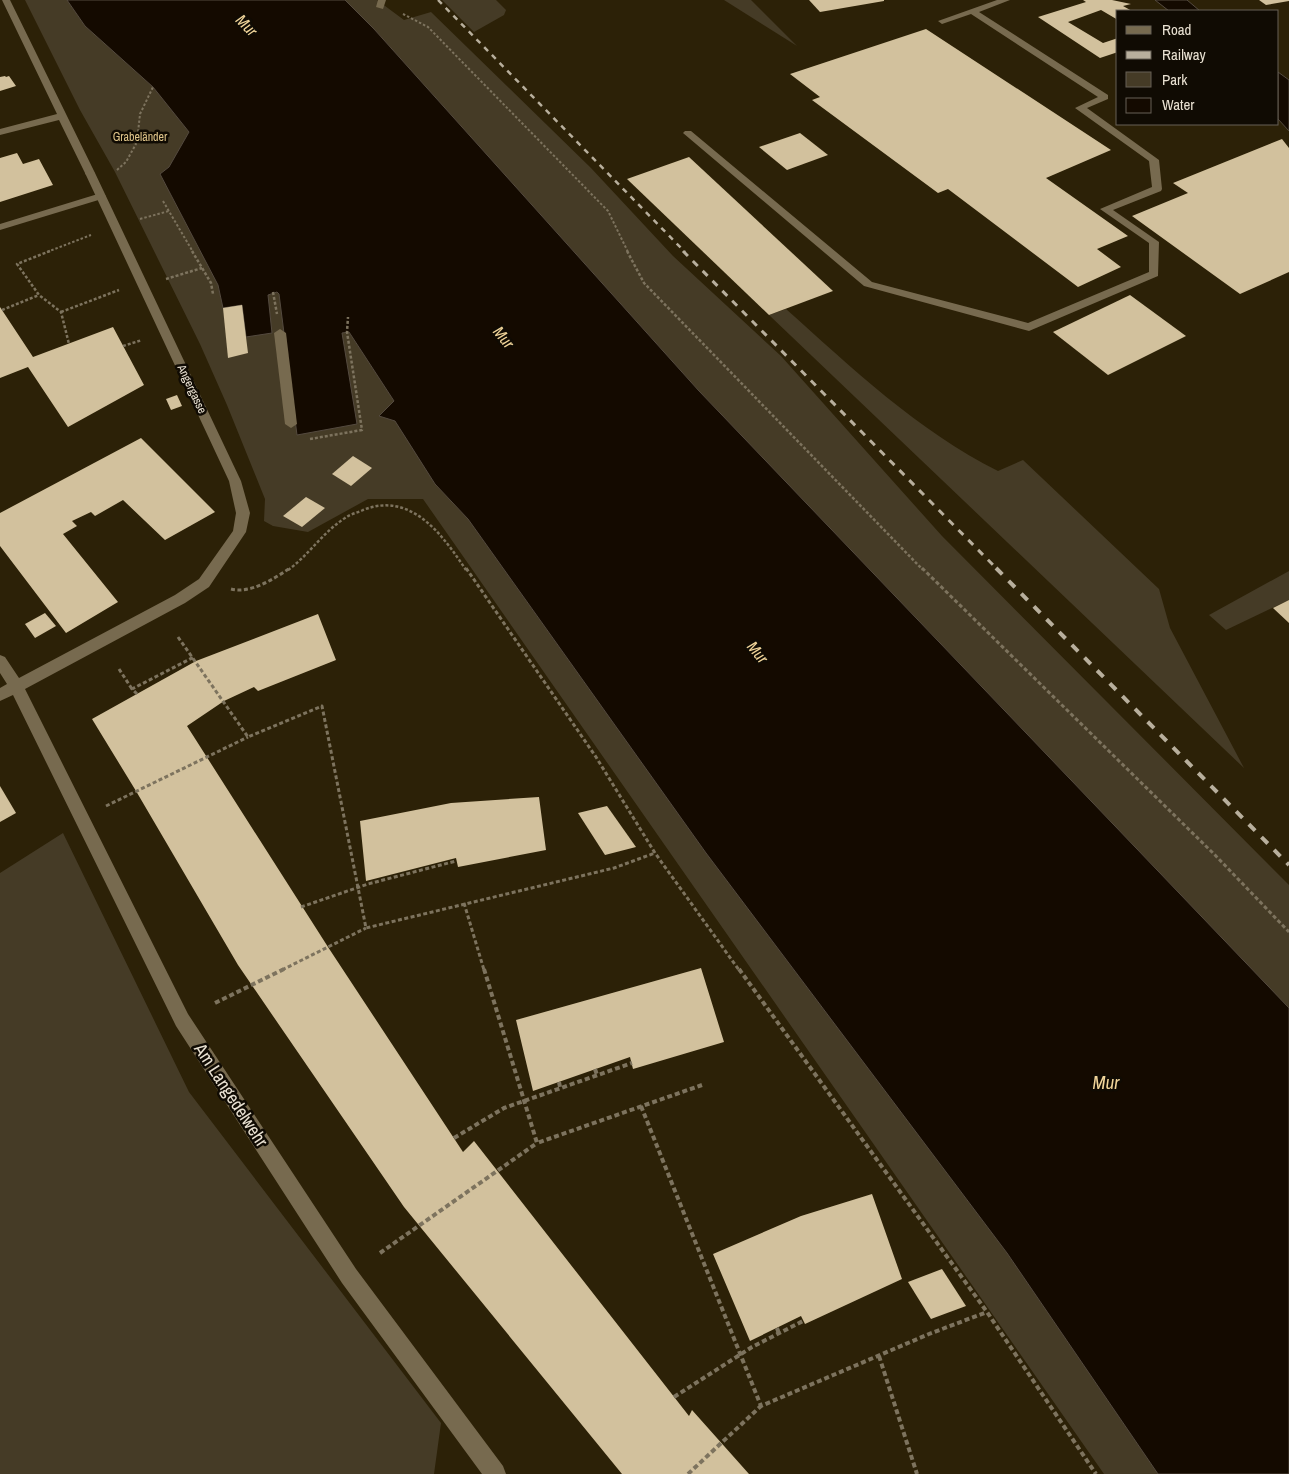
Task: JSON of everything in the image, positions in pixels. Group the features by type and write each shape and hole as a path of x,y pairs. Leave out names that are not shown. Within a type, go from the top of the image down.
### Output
{"street":[{"path":"942,20 1006,0"},
{"name":"Angergasse","path":"0,695 180,599 204,583 239,532 243,512 235,481 143,283 4,1"},
{"path":"688,133 868,284 1029,328 1154,274 1154,242 1105,209 1157,189 1154,160 1080,108 1105,96 972,11"},
{"path":"0,132 62,116"},
{"path":"0,227 101,196"},
{"path":"280,334 291,424"},
{"name":"Am Langedelwehr","path":"0,661 16,686 182,1020 349,1276 496,1474"}],"path":[{"path":"381,3 428,26 608,211 616,222 638,275 644,283 894,540 1215,855 1289,932"},
{"path":"92,178 115,172 126,162 137,142 140,114 153,87"},
{"path":"163,201 211,283 214,294"},
{"path":"143,218 169,211"},
{"path":"69,344 61,312 39,295 17,264 97,232 116,227"},
{"path":"176,276 202,268"},
{"path":"61,312 143,283"},
{"path":"2,310 39,295"},
{"path":"304,440 362,430 347,332 348,317"},
{"path":"239,591 272,580 300,561 320,539 346,517 374,506 404,507 424,520 446,540 596,758 655,853 987,1312 1096,1474"},
{"path":"178,637 194,657 248,737"},
{"path":"132,689 194,657"},
{"path":"119,669 137,694"},
{"path":"105,806 248,737 322,706 366,928"},
{"path":"215,1003 366,928 614,868 655,853"},
{"path":"302,907 391,876 456,861"},
{"path":"464,903 537,1143"},
{"path":"454,1138 504,1108 632,1063"},
{"path":"595,1069 597,1075"},
{"path":"559,1082 560,1087"},
{"path":"380,1253 537,1143 702,1085"},
{"path":"641,1106 761,1406"},
{"path":"688,1474 761,1406 929,1334 987,1312"},
{"path":"674,1397 752,1347 803,1321"},
{"path":"777,1328 779,1334"},
{"path":"879,1356 917,1474"}],"green space":[{"name":"Grabeländer","path":"25,0 67,0 85,26 153,87 189,132 169,168 160,174 218,285 223,307 277,292 349,332 394,401 380,416 395,420 435,484 468,519 706,853 1007,1253 1158,1474 1104,1474 423,499 368,499 308,532 273,526 264,521 265,499 200,344 115,172 80,110"},
{"path":"345,0 377,0 404,20 431,12 591,168 673,256 781,356 942,536 1289,885 1289,1008 699,391 374,29"},
{"path":"442,0 496,0 506,10 504,15 474,32"},
{"path":"724,0 751,0 797,46"},
{"path":"786,309 861,376 940,437 998,471 1023,460 1159,589 1170,628 1244,768 769,315"},
{"path":"1289,571 1289,600 1226,630 1209,615"},
{"path":"63,833 189,1092 441,1423 434,1474 0,1474 0,873"}],"water":[{"name":"Mur","path":"67,0 345,0 374,29 699,391 1289,1008 1289,1474 1158,1474 1007,1253 706,853 468,519 435,484 395,421 379,416 394,401 349,332 342,333 357,424 297,435 279,294 277,292 268,295 272,333 246,337 242,305 223,308 218,285 160,174 169,167 189,132 153,87 85,26"},
{"path":"1155,0 1187,0 1199,10 1168,10"},
{"path":"1279,73 1289,80 1289,131 1279,120"}],"building":[{"path":"809,0 884,0 884,1 820,12"},
{"path":"1083,0 1112,0 1131,4 1123,6 1130,10 1116,10 1116,19 1101,10 1068,22 1103,43 1116,39 1116,53 1100,58 1038,17 1086,2"},
{"path":"1259,0 1289,0 1289,1 1266,5"},
{"path":"926,29 1111,150 1046,178 1128,236 1097,249 1121,267 1078,287 948,189 938,193 812,100 820,97 790,74"},
{"path":"9,76 16,86 0,91 0,77"},
{"path":"800,133 828,155 787,170 759,147"},
{"path":"1282,139 1289,148 1289,272 1240,294 1132,216 1188,193 1173,183"},
{"path":"17,153 23,164 39,159 53,185 0,202 0,158"},
{"path":"689,157 833,291 769,315 627,179"},
{"path":"1130,295 1186,336 1108,375 1053,332"},
{"path":"242,305 248,353 228,358 223,308"},
{"path":"0,307 33,357 113,327 144,385 68,427 28,367 0,378"},
{"path":"177,395 182,406 171,410 166,399"},
{"path":"141,438 215,512 165,540 123,500 95,516 91,512 72,521 77,526 63,534 118,602 66,633 0,546 0,513"},
{"path":"353,456 372,468 351,486 332,474"},
{"path":"306,497 325,508 302,527 283,516"},
{"path":"1289,600 1289,623 1273,608"},
{"path":"45,613 56,626 35,638 25,624"},
{"path":"318,614 336,660 258,691 254,687 224,701 187,726 328,947 463,1152 474,1141 689,1416 692,1410 749,1474 622,1474 404,1207 238,965 92,719 196,661"},
{"path":"0,786 16,813 0,822"},
{"path":"539,797 546,850 458,867 456,858 366,881 360,821 451,803"},
{"path":"607,806 636,847 605,855 578,813"},
{"path":"701,968 724,1042 633,1069 630,1057 533,1091 516,1020"},
{"path":"872,1194 902,1279 805,1324 801,1316 750,1341 713,1254 801,1216"},
{"path":"942,1269 966,1306 931,1319 908,1282"}],"railway":[{"path":"438,0 685,252"},
{"path":"683,251 998,570"},
{"path":"996,568 1289,865"}]}
